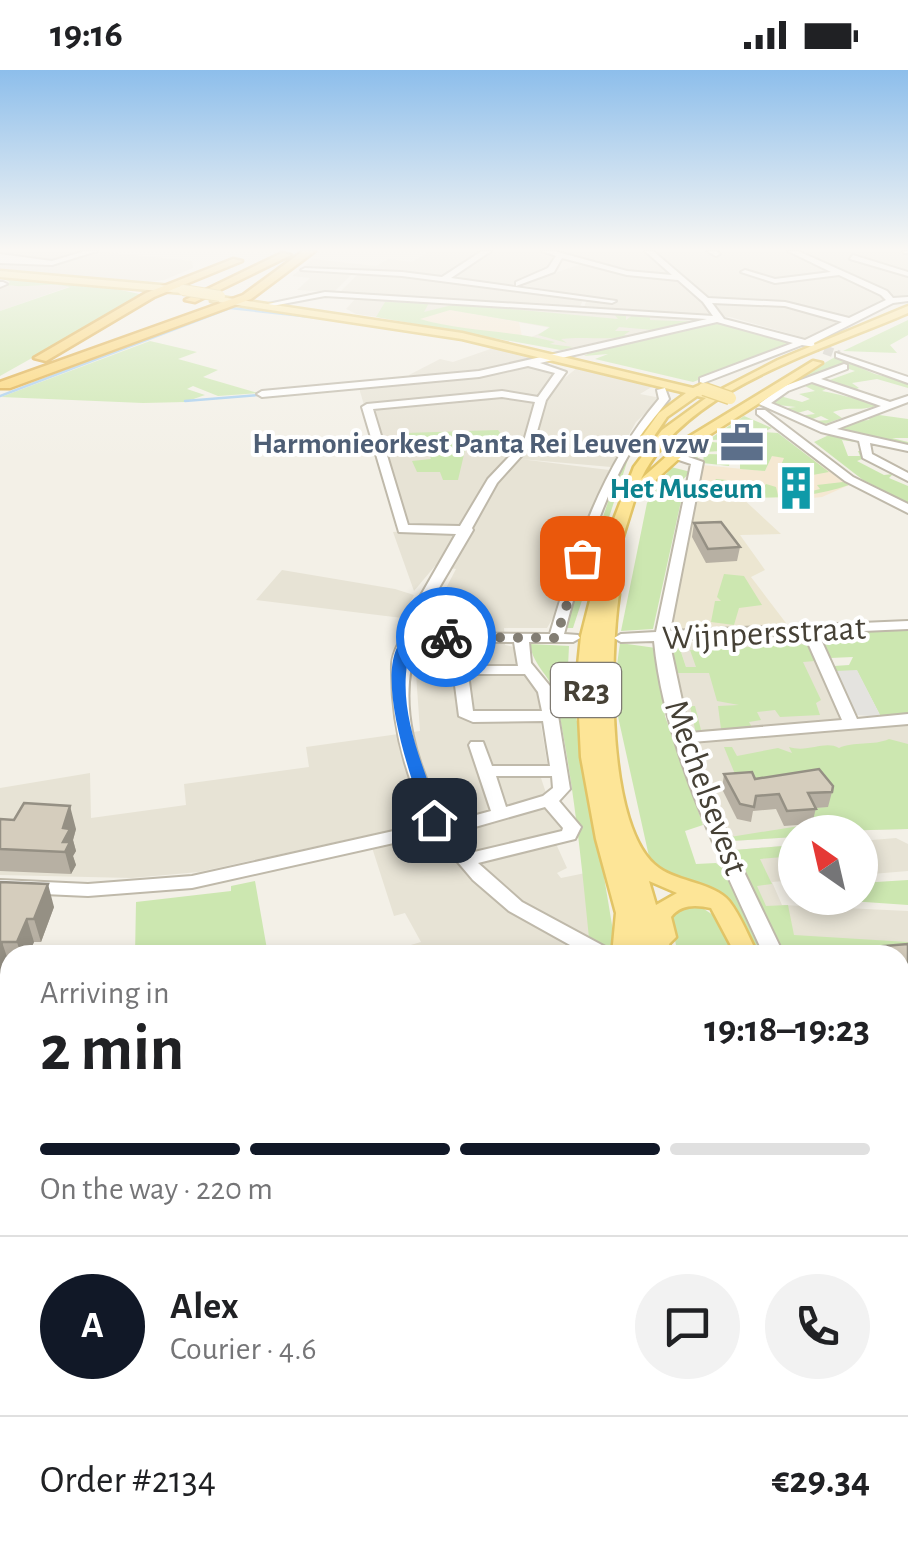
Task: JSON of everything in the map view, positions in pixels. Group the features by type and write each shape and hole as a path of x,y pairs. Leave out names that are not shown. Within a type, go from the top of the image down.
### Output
{"highway":[{"path":"2,384 105,321"},
{"path":"2,384 136,321"},
{"path":"2,384 141,321"},
{"path":"2,384 183,321"}],"main road":[{"path":"366,321 462,336 701,393"},
{"name":"R23","path":"638,945 626,910 600,799 586,693 589,634 635,466 674,436 701,393 820,348 872,321"},
{"path":"635,466 654,425 701,393 820,348"},
{"path":"635,466 674,456 820,348"},
{"path":"562,361 701,393 744,407"},
{"name":"R23","path":"635,466 610,600 602,694 606,746 626,846 661,945"},
{"path":"626,846 647,872 708,896 725,913 742,945"},
{"path":"663,945 660,916 670,903 700,899 725,913"},
{"path":"624,945 626,910"}],"street":[{"path":"262,394 479,374 562,361 591,345 711,321"},
{"path":"726,321 820,348 908,380"},
{"path":"848,321 852,322"},
{"path":"701,393 820,348 856,321"},
{"path":"530,363 562,361"},
{"path":"562,361 541,400 529,442 492,481 428,593 430,599 399,662 403,728 438,827 516,906 586,945"},
{"path":"844,368 785,389 764,404 795,425 804,445 848,480 908,509"},
{"path":"812,379 861,388 889,401"},
{"path":"410,637 564,638 635,466 641,424 664,400 659,386"},
{"path":"467,530 403,529 367,407 502,394 541,400"},
{"path":"804,445 826,430 889,401 908,398"},
{"path":"452,400 457,418"},
{"path":"744,407 774,420 908,448"},
{"path":"744,407 795,425"},
{"path":"864,438 868,456 908,478"},
{"name":"Mechelsevest","path":"674,456 697,462 664,613 663,638 682,738 769,945"},
{"name":"Wijnpersstraat","path":"621,638 908,624"},
{"path":"809,630 852,724"},
{"path":"0,886 88,890 192,882 549,800 562,789 561,770 546,691 529,670 521,638"},
{"path":"529,670 451,670 464,711 470,717 551,716"},
{"path":"682,738 908,719"},
{"path":"477,745 500,813"},
{"path":"485,772 561,770"},
{"path":"467,860 570,835 572,827 549,800"}],"shaded area":[{"path":"405,321 512,321 519,322 523,341"},
{"path":"511,321 698,321 561,350 523,341 551,328"},
{"path":"744,321 853,321 809,339"},
{"path":"499,346 540,356 524,365 555,372 546,385 555,386 578,367 655,385 640,394 661,398 636,422 611,467 520,459 609,470 560,606 547,628 504,628 505,645 514,647 518,667 538,694 543,713 540,719 548,768 540,775 546,793 536,798 568,830 552,835 567,868 557,873 561,878 595,871 591,945 411,945 421,942 405,913 394,916 368,835 199,872 132,878 0,875 0,788 90,773 91,818 186,805 184,784 309,767 306,747 420,731 416,673 454,672 453,666 417,665 423,647 442,644 442,630 429,621 456,569 435,566 414,591 393,532 421,530 418,524 405,523 374,408 388,403 364,405 359,388 411,379 409,375 440,359 453,362"},
{"path":"805,454 849,485 822,497 793,500 769,496 696,498 702,465 765,471 772,456"},
{"path":"740,496 781,534 740,535 765,570 751,577 789,627 677,633 673,620 696,498"},
{"path":"282,570 414,595 402,618 256,600"},
{"path":"804,636 843,721 690,732 675,673 688,673 678,643"},
{"path":"857,670 881,717 856,715 836,671"},
{"path":"908,725 908,829 878,830 878,815 778,815 778,838 731,841 692,743"},
{"path":"896,838 908,844 908,871 878,874 878,840"},
{"path":"778,846 778,881 772,882 778,896 778,915 878,915 878,910 908,911 908,945 780,945 735,850"}],"green space":[{"path":"0,321 98,321 0,376"},
{"path":"397,321 429,321 573,347 561,350"},
{"path":"514,321 706,322 664,331 619,327 615,331 630,331 624,335 632,336 561,339 567,343 538,335 550,327"},
{"path":"908,321 908,335 890,345 897,353 843,351"},
{"path":"717,323 796,343 693,382 595,359 608,354 584,356 597,349"},
{"path":"150,341 197,352 178,359 218,370 203,377 258,393 218,396 193,386 187,389 205,395 185,402 143,403 1,397"},
{"path":"835,357 875,374 908,382 908,388 877,379 852,383 859,388 851,391 824,382 855,371 840,366 781,388"},
{"path":"814,381 830,387 822,391 882,404 833,412 842,418 825,424 813,421 829,420 821,416 810,420 798,416 815,414 808,410 794,414 780,409 796,407 769,404 780,396 802,402 810,399 799,394 815,391 803,385"},
{"path":"872,414 908,419 908,438 892,438 908,442 908,446 839,428 850,421 870,420 864,417"},
{"path":"744,416 772,428 763,432 778,433 829,472 780,481 779,477 793,475 779,470 784,458 772,456 765,471 740,469 740,461 730,460 729,466 703,463 704,454 757,455 752,449 705,452 712,442 749,446 745,439 709,440 696,460 684,456"},
{"path":"498,430 509,444 466,446 458,480 443,480 440,472 417,472 412,461 431,459 428,452 411,453 405,433"},
{"path":"829,435 862,443 842,440 848,456 860,456 858,451 863,451 867,457 857,461 884,475 893,474 889,478 908,486 908,503 863,480 814,442"},
{"path":"623,458 628,459 573,628 565,628"},
{"path":"671,467 691,472 681,481 685,483 653,629 621,631 647,503"},
{"path":"716,479 727,480 725,490 758,494 766,484 776,487 778,495 785,494 783,490 796,489 800,494 820,489 817,485 849,485 792,496 696,498 703,497"},
{"path":"724,574 744,576 762,605 739,608 734,625 711,622 715,601 721,601 717,597"},
{"path":"908,629 908,714 881,717 857,671 836,671 834,666 849,665 853,657 830,658 823,643 860,641 855,632"},
{"path":"620,643 656,648 665,716 703,825 685,831 696,864 716,863 729,874 762,945 751,945 729,902 652,870 613,694"},
{"path":"669,643 678,643 686,667 696,667 690,650 808,644 815,661 803,662 821,700 816,703 820,715 780,717 775,710 757,712 761,720 749,722 753,729 690,732 695,729 690,706 695,706 701,730 721,729 718,706 739,705 717,701 709,673 675,673"},
{"path":"530,644 569,646 567,687 580,732 615,945 601,945 589,938 572,788 556,698"},
{"path":"889,739 908,744 908,829 878,830 878,815 808,815 805,808 827,807 739,784 724,747 732,747 737,756 778,748 792,753 789,747 839,748"},
{"path":"778,829 778,838 731,841 730,837"},
{"path":"778,846 778,857 760,859 772,884 757,886 766,906 778,905 778,915 790,915 794,935 908,942 908,945 780,945 735,850"},
{"path":"908,880 908,905 878,903 878,882"},
{"path":"255,881 266,945 135,945 136,902 231,891 231,886"},
{"path":"695,903 716,917 729,945 676,945 669,911"}],"building":[{"path":"782,478 802,478 810,489 791,490"},
{"path":"721,522 740,547 708,549 694,523"},
{"path":"819,769 833,786 832,792 808,793 816,809 787,811 779,794 756,796 754,807 740,804 724,774 752,772 755,779"},
{"path":"24,803 70,806 63,828 70,829 63,842 70,842 65,852 0,849 0,819 14,820"},
{"path":"0,882 48,884 34,919 27,919 17,942 0,945"}],"waterway":[{"path":"0,396 197,321"},
{"path":"185,401 258,395"}],"tunnel":[{"path":"812,345 839,355"}],"way so far":[{"path":"446,637 556,638 582,558"}],"place":[{"name":"Harmonieorkest Panta Rei Leuven vzw","path":"742,443"},
{"name":"Het Museum","path":"796,488"}],"route":[{"path":"434,820 403,728 399,662 410,637 446,637"}]}
